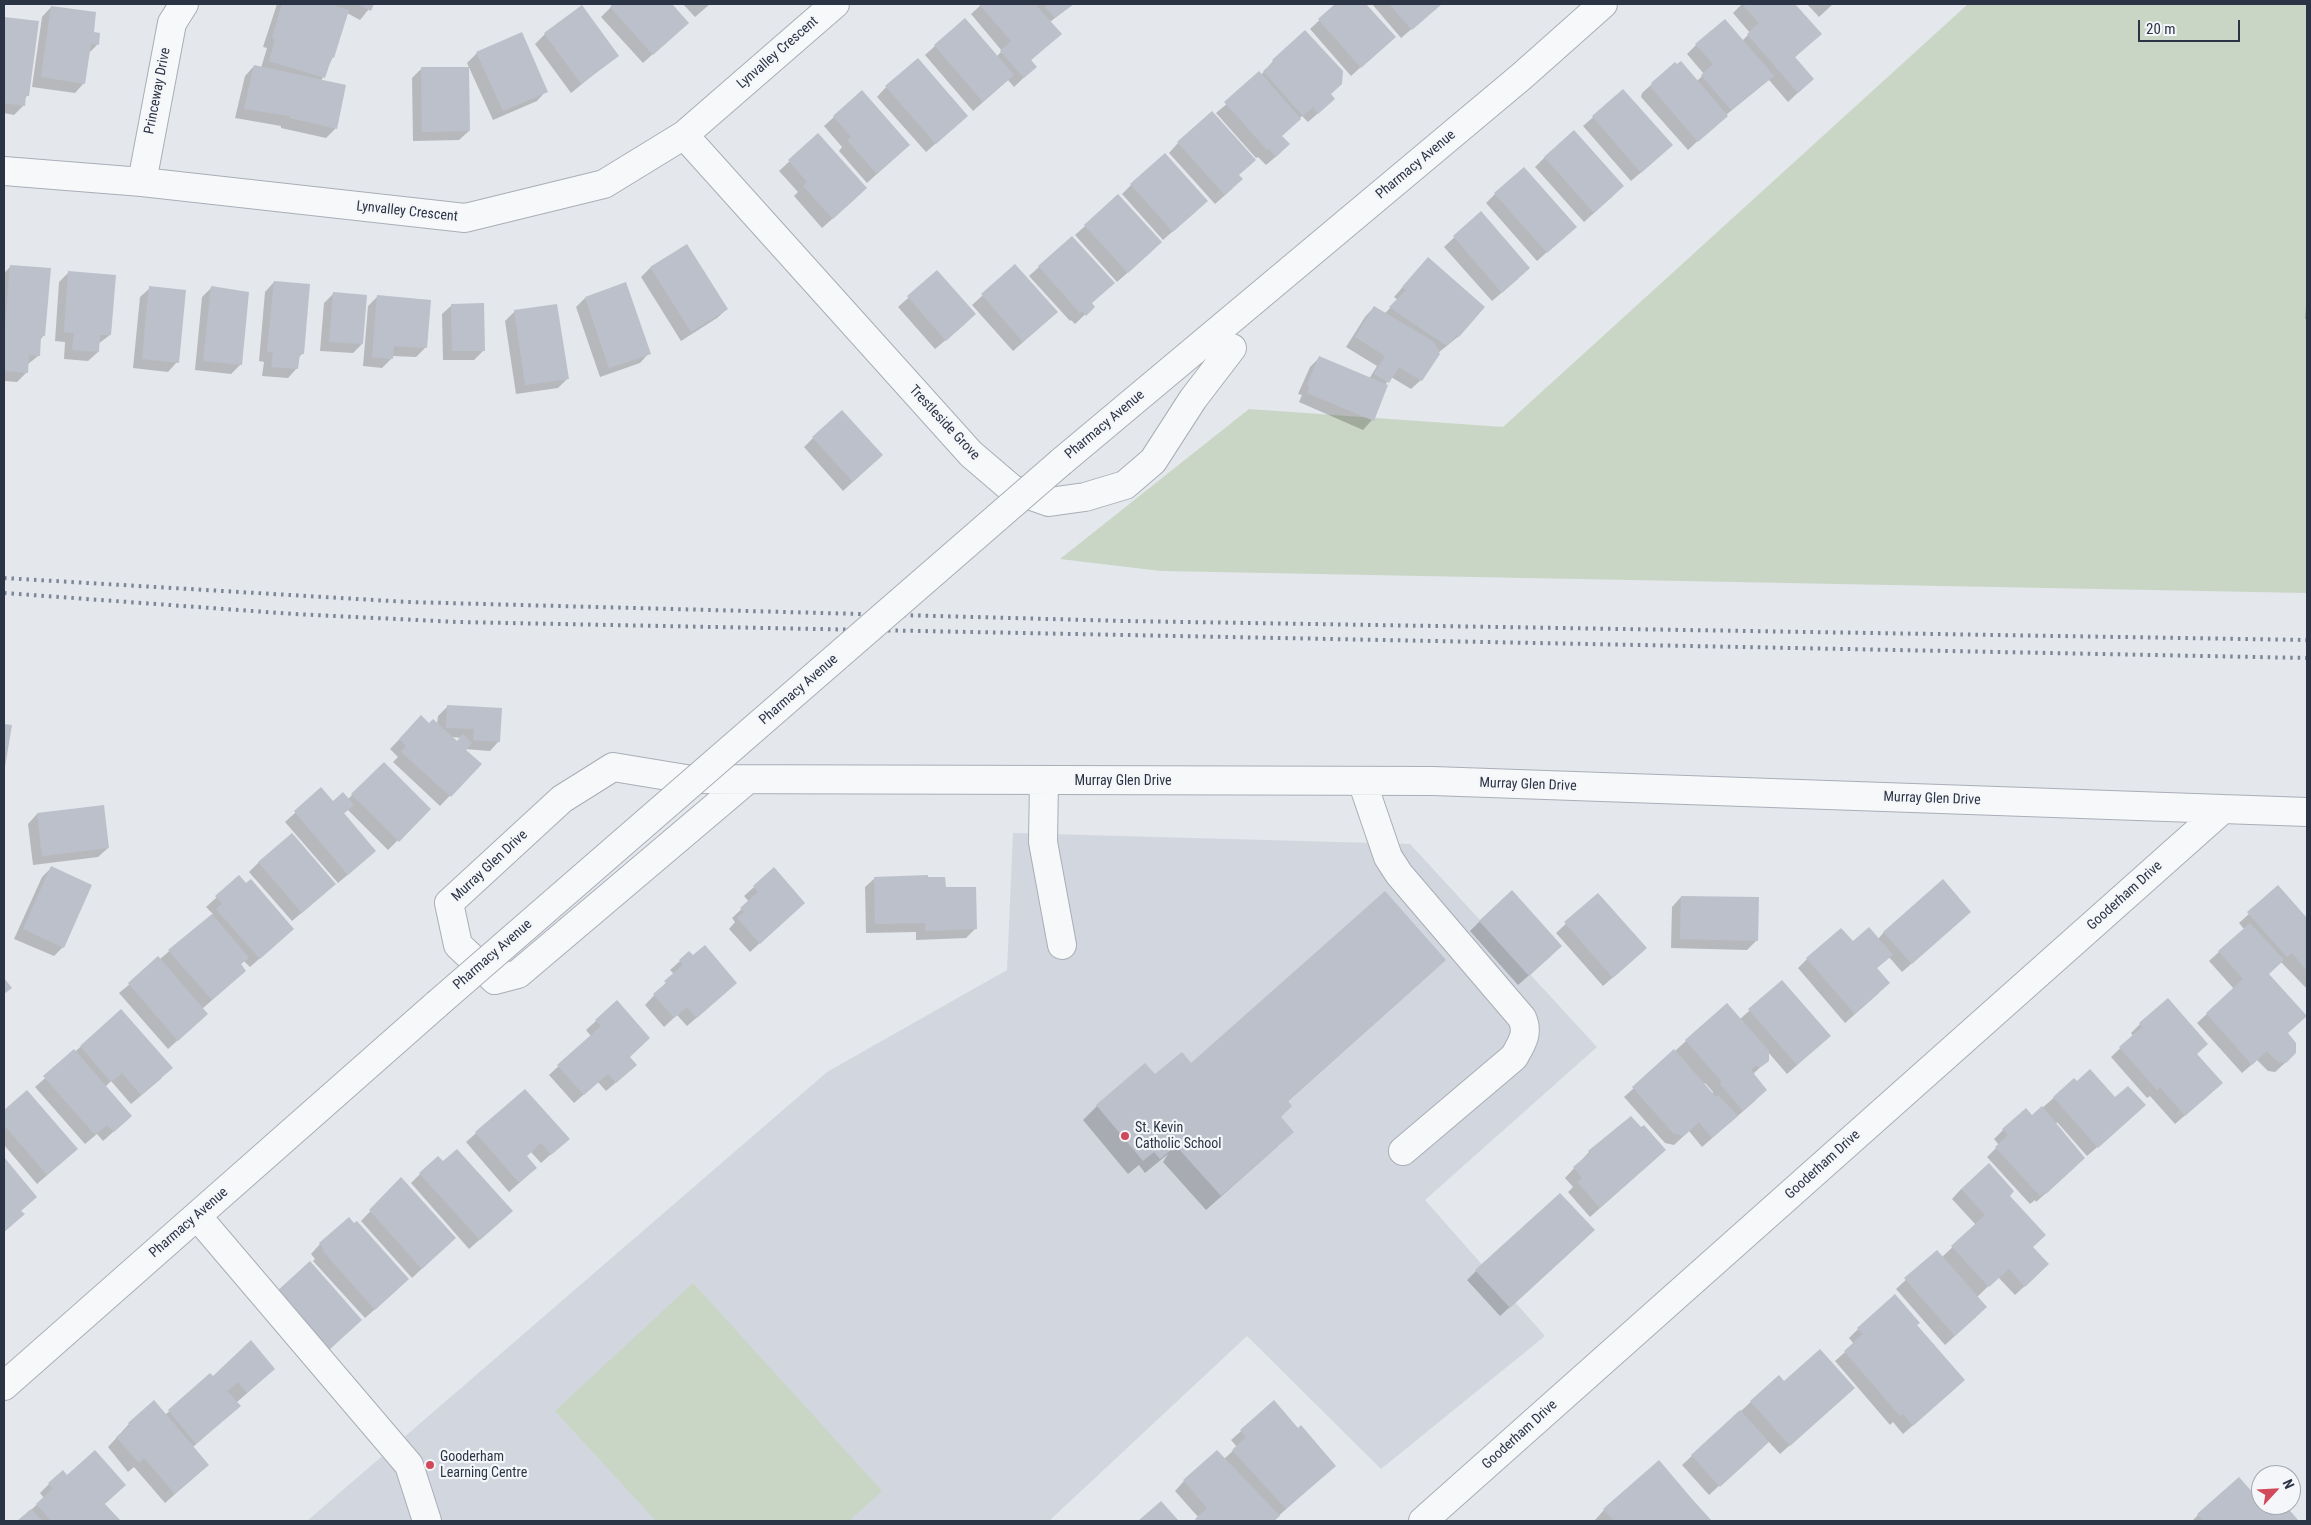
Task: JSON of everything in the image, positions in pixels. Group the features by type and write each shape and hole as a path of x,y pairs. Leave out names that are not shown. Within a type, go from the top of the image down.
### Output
{"street":[{"name":"Princeway Drive","path":"142,182 172,23 184,4"},
{"name":"Lynvalley Crescent","path":"4,171 142,182 465,218 604,184 684,135 835,4"},
{"name":"Pharmacy Avenue","path":"4,1386 437,1004 1060,462 1515,83 1603,4"},
{"name":"Trestleside Grove","path":"684,135 971,454 1012,490 1049,502 1085,496 1125,485 1153,461 1193,399 1232,348"},
{"name":"Murray Glen Drive","path":"747,780 518,974 495,980 458,945 449,903 562,799 613,767 686,779 1433,781 2307,812"},
{"path":"1044,781 1044,842 1062,945"},
{"path":"1362,781 1388,857 1399,874 1522,1018 1526,1027 1524,1038 1514,1056 1403,1151"},
{"name":"Gooderham Drive","path":"1423,1521 2222,809"},
{"path":"197,1216 409,1466 427,1521"}],"shaded area":[{"name":"St. Kevin Catholic School","path":"1013,833 1410,844 1597,1047 1425,1200 1545,1336 1381,1469 1247,1336 1049,1521 307,1521 827,1072 1007,970"}],"green space":[{"path":"1968,4 2307,4 2307,593 1161,571 1060,559 1249,409 1503,427"},
{"path":"693,1283 882,1491 849,1521 656,1521 555,1411"}],"building":[{"path":"282,4 330,4 349,10 334,58 332,57 325,78 269,61 275,39 272,38"},
{"path":"357,4 374,4 371,11"},
{"path":"613,4 672,4 689,23 653,55 610,7"},
{"path":"979,4 1035,4 1062,34 1031,60 1037,67 1024,78 1000,51 1011,41"},
{"path":"1049,4 1074,4 1055,18 1045,7"},
{"path":"1335,4 1366,4 1396,37 1361,68 1318,19"},
{"path":"1389,4 1442,4 1412,30"},
{"path":"1742,4 1795,4 1822,34 1795,57 1814,79 1798,93 1747,34 1759,23"},
{"path":"582,5 619,56 581,84 544,33"},
{"path":"51,6 96,12 94,32 100,33 99,45 91,44 85,84 41,77"},
{"path":"4,17 39,21 29,96 26,96 25,106 4,103"},
{"path":"965,18 1014,75 983,102 934,45"},
{"path":"1725,19 1774,76 1731,110 1701,75 1713,64 1695,44"},
{"path":"1305,30 1343,71 1342,84 1331,94 1335,99 1318,114 1313,107 1303,116 1263,71 1274,62 1272,60"},
{"path":"522,32 548,92 503,111 476,52"},
{"path":"918,58 968,116 936,144 885,86"},
{"path":"1681,61 1728,116 1698,142 1650,86 1675,62 1677,64"},
{"path":"254,65 346,85 337,129 290,118 290,116 244,109"},
{"path":"421,67 469,67 470,131 422,132"},
{"path":"1259,71 1301,119 1282,136 1290,144 1276,157 1268,148 1267,150 1224,102"},
{"path":"1623,89 1673,145 1641,173 1592,116"},
{"path":"862,90 910,145 877,174 847,140 851,137 833,116"},
{"path":"1212,111 1256,160 1239,175 1243,179 1225,195 1177,142"},
{"path":"1574,130 1624,186 1594,213 1544,157"},
{"path":"818,133 867,188 833,219 803,186 807,182 788,160"},
{"path":"1165,153 1208,201 1173,232 1130,184"},
{"path":"1524,167 1577,227 1547,253 1494,193"},
{"path":"1118,194 1162,242 1128,273 1084,225"},
{"path":"1481,211 1530,268 1502,293 1453,236"},
{"path":"1072,236 1115,283 1092,303 1095,307 1086,316 1082,311 1080,313 1038,266"},
{"path":"687,244 728,309 691,332 650,267"},
{"path":"1428,257 1485,307 1459,337 1457,335 1447,346 1389,307 1406,290 1402,287"},
{"path":"1015,264 1058,312 1023,342 981,294"},
{"path":"10,265 51,268 45,336 41,336 40,356 29,355 28,373 4,371 4,343"},
{"path":"937,270 976,314 946,341 907,296"},
{"path":"68,271 116,275 111,335 100,335 99,352 72,350 74,333 64,332"},
{"path":"274,281 310,284 304,354 300,354 298,369 271,367 273,352 267,352"},
{"path":"626,282 651,354 609,368 585,297"},
{"path":"149,286 186,290 179,363 142,359"},
{"path":"211,286 249,292 242,365 203,361"},
{"path":"333,292 367,295 363,344 329,342"},
{"path":"377,295 431,300 427,348 394,346 393,359 372,357"},
{"path":"484,303 485,351 452,351 451,304"},
{"path":"557,304 569,379 525,385 514,310"},
{"path":"1374,306 1434,342 1440,354 1422,381 1399,367 1389,383 1374,374 1385,356 1355,337"},
{"path":"1319,356 1388,385 1374,421 1307,393 1310,386 1307,385"},
{"path":"842,410 883,455 853,482 812,437"},
{"path":"447,705 502,708 500,742 473,740 474,729 446,728"},
{"path":"421,715 429,723 433,719 457,741 463,734 472,743 466,750 482,764 451,797 401,752 406,746 399,739"},
{"path":"4,724 12,725 5,767 4,767"},
{"path":"384,762 431,809 399,842 351,794"},
{"path":"321,787 333,801 343,792 354,805 344,813 376,851 348,875 294,811"},
{"path":"104,805 109,848 42,856 37,813"},
{"path":"292,833 336,884 302,913 258,862"},
{"path":"51,866 92,885 64,948 23,929"},
{"path":"774,867 805,903 760,944 737,918 744,912 740,908 758,892 753,886"},
{"path":"239,875 246,883 251,879 294,929 260,959 216,909 222,904 215,896"},
{"path":"928,875 928,877 945,877 946,887 976,887 977,929 925,931 925,923 875,924 874,877"},
{"path":"1943,879 1971,912 1912,964 1883,932"},
{"path":"2278,885 2307,918 2307,971 2292,953 2287,957 2247,912"},
{"path":"1512,890 1562,946 1529,976 1479,921"},
{"path":"1385,891 1446,960 1288,1101 1292,1106 1281,1117 1294,1132 1221,1196 1177,1147 1179,1143 1160,1159 1154,1152 1143,1161 1096,1105 1145,1063 1155,1074 1182,1052 1191,1063"},
{"path":"1598,893 1647,948 1613,978 1564,922"},
{"path":"1681,896 1759,897 1758,941 1680,939"},
{"path":"212,914 249,958 241,964 246,971 212,1000 168,950"},
{"path":"2250,923 2284,960 2269,974 2307,1016 2288,1033 2296,1043 2296,1053 2286,1063 2278,1062 2267,1051 2252,1065 2206,1013 2243,979 2218,951"},
{"path":"1869,927 1893,955 1877,968 1890,983 1855,1014 1806,958 1841,928 1853,941"},
{"path":"705,945 737,983 697,1018 687,1007 674,1018 653,994 666,983 664,981 683,965 679,960 689,951 693,955"},
{"path":"158,956 208,1014 178,1041 128,983"},
{"path":"4,978 12,988 4,994"},
{"path":"1782,980 1831,1036 1797,1065 1748,1009"},
{"path":"2168,998 2208,1044 2197,1054 2223,1083 2185,1116 2160,1087 2157,1090 2119,1047 2142,1027 2139,1023"},
{"path":"617,1000 650,1038 630,1057 637,1065 616,1083 608,1074 584,1095 557,1065 601,1026 595,1020"},
{"path":"1727,1003 1769,1051 1769,1061 1761,1067 1755,1066 1751,1070 1767,1090 1743,1111 1720,1084 1722,1082 1685,1040"},
{"path":"121,1009 173,1068 141,1095 122,1073 111,1082 80,1046"},
{"path":"74,1049 132,1116 114,1132 107,1125 95,1135 43,1076"},
{"path":"1674,1049 1716,1097 1718,1095 1738,1116 1712,1138 1699,1122 1684,1136 1674,1134 1632,1087"},
{"path":"2090,1069 2115,1097 2128,1086 2146,1105 2098,1148 2053,1097 2074,1078 2077,1081"},
{"path":"525,1089 570,1139 551,1155 541,1143 527,1156 537,1168 519,1183 475,1132"},
{"path":"27,1090 78,1149 47,1175 4,1125 4,1110"},
{"path":"2042,1106 2085,1158 2046,1194 2045,1192 2040,1196 1995,1147 2008,1135 2002,1129 2026,1108 2032,1115"},
{"path":"1631,1116 1641,1127 1644,1125 1666,1150 1600,1208 1577,1182 1582,1178 1573,1167 1590,1153 1588,1151"},
{"path":"457,1149 513,1211 480,1240 419,1173 438,1156 443,1161"},
{"path":"4,1157 37,1197 21,1211 25,1214 4,1232"},
{"path":"1989,1163 2014,1191 2010,1196 2046,1235 2033,1247 2049,1264 2025,1287 2009,1269 1989,1287 1951,1246 1985,1215 1961,1189"},
{"path":"401,1177 456,1238 422,1269 369,1210"},
{"path":"1560,1193 1595,1230 1510,1308 1475,1270"},
{"path":"349,1217 354,1223 357,1221 409,1279 375,1310 322,1250 324,1249 319,1243"},
{"path":"1937,1250 1987,1307 1955,1336 1904,1278"},
{"path":"310,1261 362,1320 328,1351 276,1292"},
{"path":"1895,1294 1920,1323 1917,1325 1965,1380 1913,1426 1903,1414 1900,1416 1844,1351 1863,1334 1857,1328"},
{"path":"251,1340 275,1369 247,1393 238,1382 227,1391 241,1406 196,1444 168,1410 210,1373 213,1376"},
{"path":"1820,1349 1855,1388 1790,1446 1750,1401 1779,1375 1784,1381"},
{"path":"154,1400 209,1465 175,1494 144,1458 139,1463 116,1437 130,1426 128,1423"},
{"path":"1274,1400 1298,1428 1301,1425 1336,1466 1286,1509 1232,1450 1246,1437 1240,1430"},
{"path":"1740,1410 1769,1442 1720,1487 1691,1455"},
{"path":"95,1450 126,1485 105,1504 121,1521 51,1521 36,1504 53,1488 48,1483 63,1470 67,1475"},
{"path":"1217,1450 1280,1516 1274,1521 1197,1521 1195,1519 1207,1508 1183,1480"},
{"path":"1659,1460 1712,1521 1614,1521 1603,1509"},
{"path":"2239,1477 2251,1491 2251,1515 2294,1515 2299,1521 2204,1521 2197,1514"},
{"path":"1161,1501 1179,1521 1138,1521"},
{"path":"31,1509 43,1521 17,1521"}],"railway":[{"path":"4,578 408,602 1125,621 2307,640"},
{"path":"4,593 294,614 457,622 2307,658"}],"place":[{"name":"St. Kevin Catholic School","path":"1125,1136"},
{"name":"Gooderham Learning Centre","path":"430,1465"}]}
